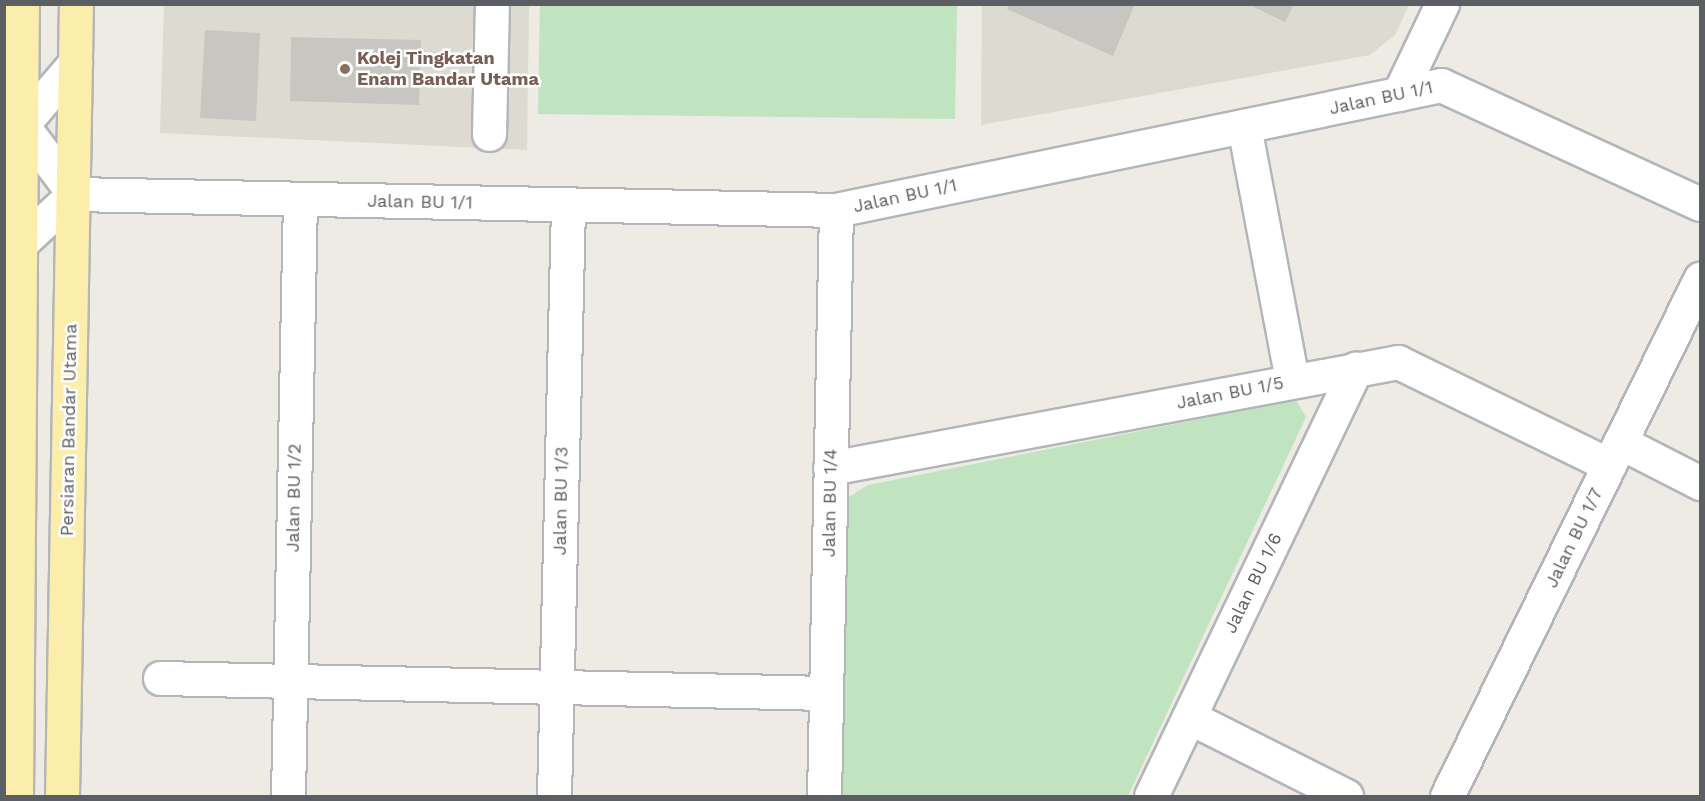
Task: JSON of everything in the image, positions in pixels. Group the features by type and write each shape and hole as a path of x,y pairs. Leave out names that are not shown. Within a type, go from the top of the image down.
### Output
{"main road":[{"path":"15,796 21,243 13,126 22,4"},
{"name":"Persiaran Bandar Utama","path":"62,796 76,4"}],"street":[{"path":"489,134 492,4"},
{"path":"1399,94 1442,4"},
{"path":"21,243 74,194 13,126 75,63"},
{"name":"Jalan BU 1/1","path":"74,194 836,210 1441,85 1701,204"},
{"path":"1244,126 1292,381"},
{"name":"Jalan BU 1/2","path":"288,796 300,200"},
{"name":"Jalan BU 1/3","path":"554,796 568,205"},
{"name":"Jalan BU 1/4","path":"824,796 836,210"},
{"name":"Jalan BU 1/7","path":"1447,796 1701,279"},
{"name":"Jalan BU 1/5","path":"830,468 1398,362 1615,454 1701,483"},
{"name":"Jalan BU 1/6","path":"1151,796 1356,369"},
{"path":"160,678 826,693"},
{"path":"1189,717 1346,796"}],"shaded area":[{"name":"Kolej Tingkatan Enam Bandar Utama","path":"164,5 529,5 527,150 160,133"},
{"path":"982,5 1409,5 1395,35 1370,55 981,125"}],"green space":[{"path":"540,5 957,5 955,119 538,114"},
{"path":"1296,400 1306,417 1128,796 838,796 846,499 868,485"}],"building":[{"path":"1009,4 1135,4 1113,56 1007,9"},
{"path":"1248,4 1294,4 1285,22"},
{"path":"205,30 260,33 256,121 200,118"},
{"path":"291,37 421,40 419,105 290,101"}],"place":[{"name":"Kolej Tingkatan Enam Bandar Utama","path":"345,69"}]}
